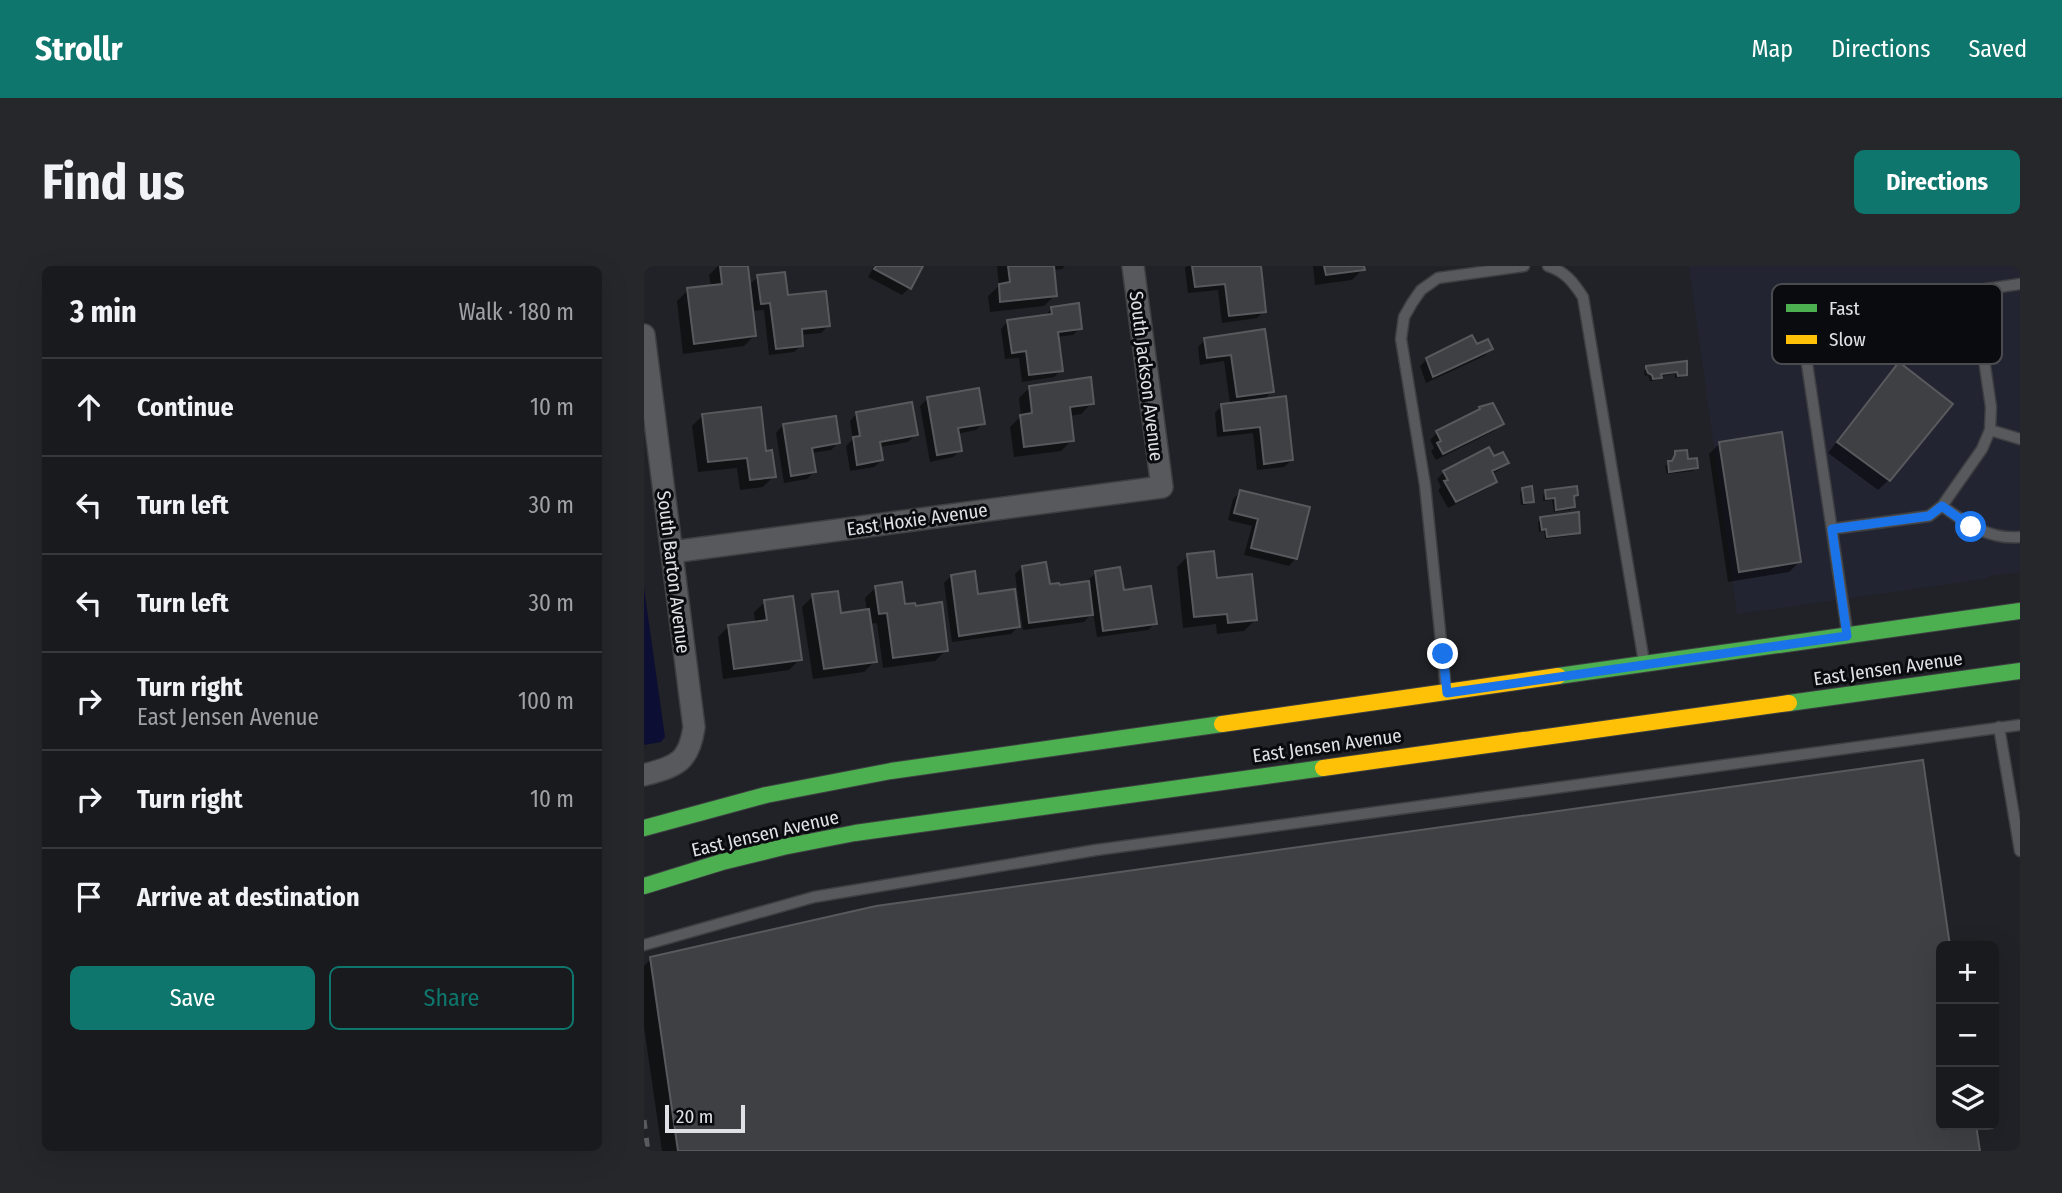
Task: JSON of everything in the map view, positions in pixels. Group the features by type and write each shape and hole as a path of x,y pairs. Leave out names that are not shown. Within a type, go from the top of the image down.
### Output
{"main road":[{"name":"East Jensen Avenue","path":"699,812 766,795 891,771 2020,611"},
{"name":"East Jensen Avenue","path":"644,886 722,862 855,833 2020,671"},
{"path":"644,817 699,812"},
{"path":"644,828 699,812"}],"street":[{"name":"South Jackson Avenue","path":"1133,266 1162,487"},
{"name":"South Barton Avenue","path":"644,334 694,727 687,753 680,761 671,767 644,775"},
{"name":"East Hoxie Avenue","path":"672,552 1162,487"}],"lane":[{"path":"1447,693 1425,485 1401,339 1404,317 1422,290 1438,278 1524,266"},
{"path":"1548,266 1561,270 1572,279 1583,297 1644,664"},
{"path":"2002,287 2020,284"},
{"path":"1807,364 1847,636"},
{"path":"1832,529 1929,516 1942,506 1982,449 1990,430 1991,407 1985,364"},
{"path":"1990,430 2020,439"},
{"path":"1942,506 1971,527 1996,536 2020,537"},
{"path":"644,944 814,897 1096,850 2020,724"},
{"path":"1999,727 2020,851"}],"shaded area":[{"path":"1689,266 2020,266 2020,572 1737,614"},
{"path":"644,588 665,737 661,742 644,745"}],"building":[{"path":"720,266 748,266 756,336 694,344 687,288 722,284"},
{"path":"876,266 923,266 911,289 874,269"},
{"path":"1008,266 1054,266 1057,296 1000,302 999,284 1010,282"},
{"path":"1192,266 1261,266 1266,312 1229,316 1225,284 1195,287"},
{"path":"1324,266 1364,266 1365,270 1326,275"},
{"path":"785,272 788,295 826,291 830,326 802,329 803,346 776,349 770,303 761,304 757,275"},
{"path":"1079,303 1082,329 1058,332 1063,371 1029,375 1026,351 1012,353 1007,320 1052,314 1051,307"},
{"path":"1265,329 1274,392 1237,397 1231,355 1207,358 1204,338"},
{"path":"1472,335 1477,344 1488,339 1493,349 1433,377 1426,358"},
{"path":"1687,361 1687,375 1678,376 1677,372 1661,374 1662,378 1653,379 1646,368 1646,366"},
{"path":"1897,364 1902,364 1953,404 1890,481 1837,442"},
{"path":"1091,377 1094,404 1070,407 1074,441 1024,447 1020,415 1032,413 1029,386"},
{"path":"979,388 985,424 958,428 962,451 937,455 927,397"},
{"path":"1286,396 1293,460 1264,464 1260,427 1224,431 1221,404"},
{"path":"912,402 918,435 880,442 883,460 857,465 853,437 860,436 856,412"},
{"path":"1493,403 1504,424 1443,454 1437,443 1441,441 1436,431 1480,409 1479,407"},
{"path":"761,407 766,451 772,450 776,477 750,480 747,458 708,462 702,414"},
{"path":"836,416 840,443 812,448 816,472 791,476 783,424"},
{"path":"1782,432 1801,562 1739,572 1719,442"},
{"path":"1489,447 1494,456 1503,452 1509,463 1492,471 1497,482 1456,502 1444,481 1448,480 1443,471"},
{"path":"1687,450 1688,459 1697,458 1698,468 1669,472 1668,461 1672,461 1675,451"},
{"path":"1532,486 1534,502 1524,503 1522,488"},
{"path":"1577,486 1575,507 1556,510 1555,498 1546,499 1545,490"},
{"path":"1240,490 1310,507 1297,559 1251,548 1258,519 1234,513"},
{"path":"1579,512 1580,533 1547,537 1546,529 1542,530 1540,517"},
{"path":"1214,551 1217,578 1252,574 1257,620 1228,623 1227,614 1194,617 1187,554"},
{"path":"1046,562 1050,584 1089,581 1093,615 1029,623 1022,566"},
{"path":"1120,567 1124,590 1151,586 1157,624 1103,631 1095,571"},
{"path":"975,571 978,594 1015,589 1020,627 959,636 951,575"},
{"path":"902,582 905,604 915,603 916,606 942,602 948,651 893,658 887,613 879,614 875,586"},
{"path":"838,591 841,613 869,609 877,662 824,669 812,594"},
{"path":"793,596 802,660 734,669 728,625 767,620 764,600"},
{"path":"1923,760 1949,941 1936,941 1936,1130 1977,1130 1980,1151 678,1151 650,957 876,906"}],"railway":[{"path":"644,1120 648,1151"}],"traffic: fast":[{"path":"1558,676 2020,611"},
{"path":"1789,703 2020,671"},
{"path":"644,828 766,795 891,771 1222,724"},
{"path":"644,886 722,862 855,833 1323,768"}],"traffic: slow":[{"path":"1222,724 1558,676"},
{"path":"1323,768 1789,703"}],"route":[{"path":"1443,654 1447,693 1847,636 1832,529 1929,516 1942,506 1971,527"}]}
